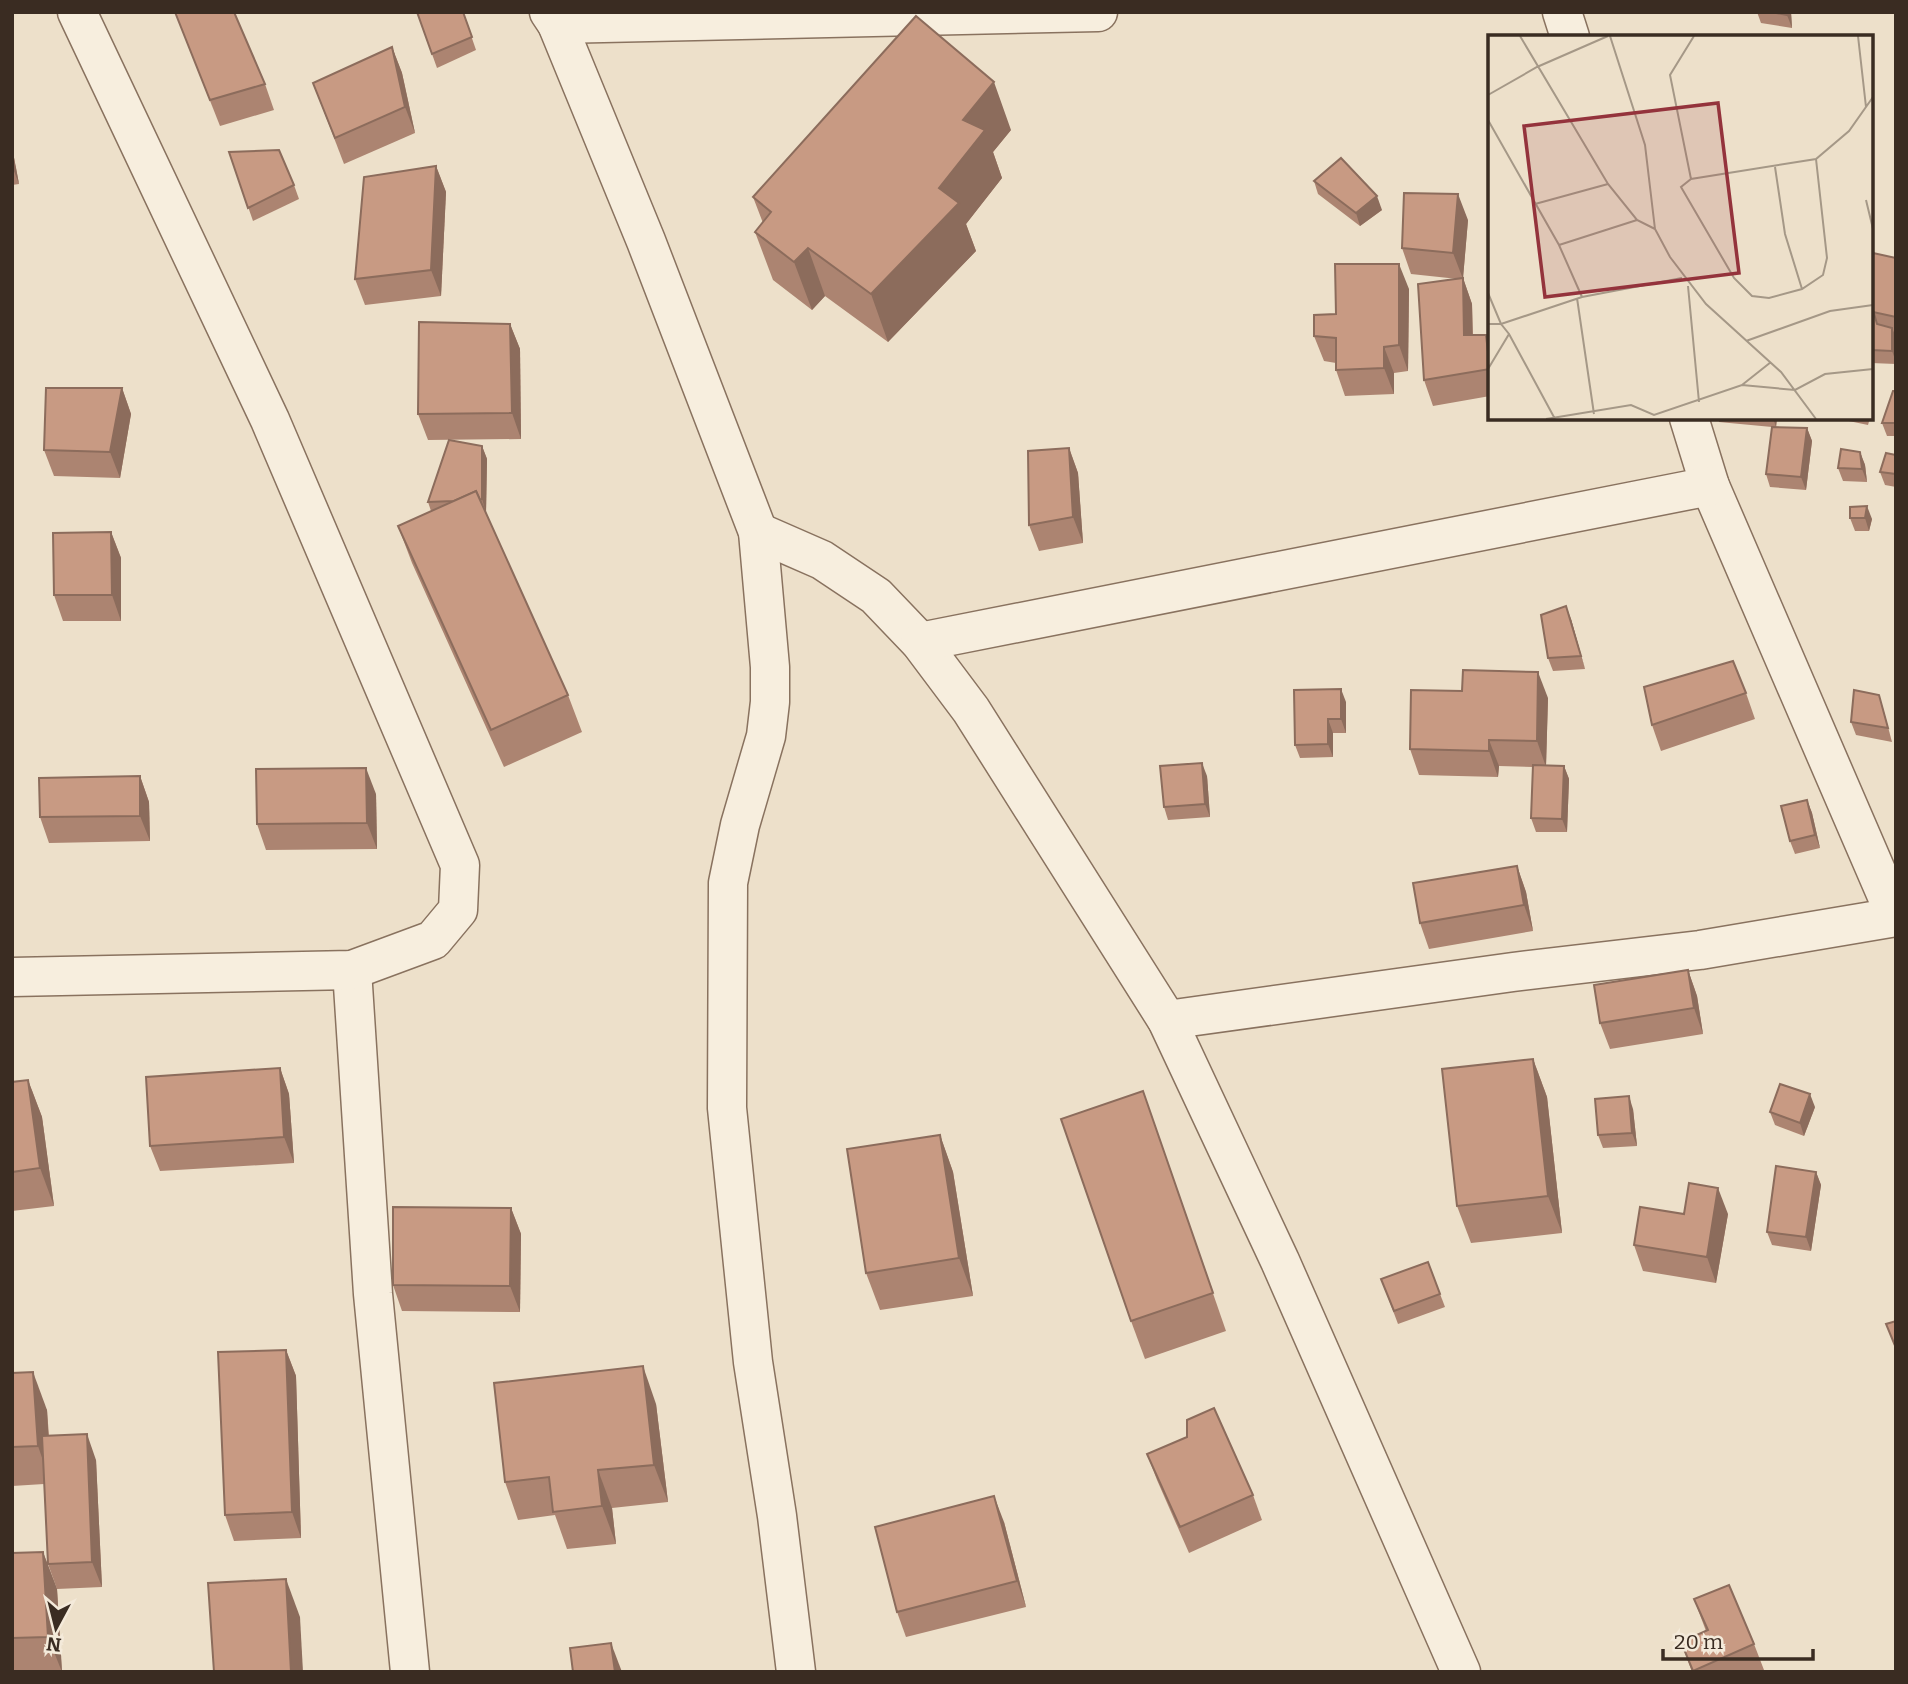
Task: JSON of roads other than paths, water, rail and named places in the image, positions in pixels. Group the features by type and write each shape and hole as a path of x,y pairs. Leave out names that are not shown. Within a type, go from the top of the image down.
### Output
{"street":[{"path":"12,977 352,971 433,940 458,909 460,865 270,421 77,12"},
{"path":"796,1672 777,1516 753,1362 727,1108 728,883 740,825 766,736 770,702 770,667 758,532 646,241 553,18 1098,12"},
{"path":"1562,12 1569,35"},
{"path":"1167,1020 1513,972 1700,950 1896,917 1710,486 1690,420"},
{"path":"920,642 1710,486"},
{"path":"758,532 822,560 876,596 920,642 971,710 1167,1020 1280,1261 1461,1672"},
{"path":"352,971 373,1294 410,1672"}]}
